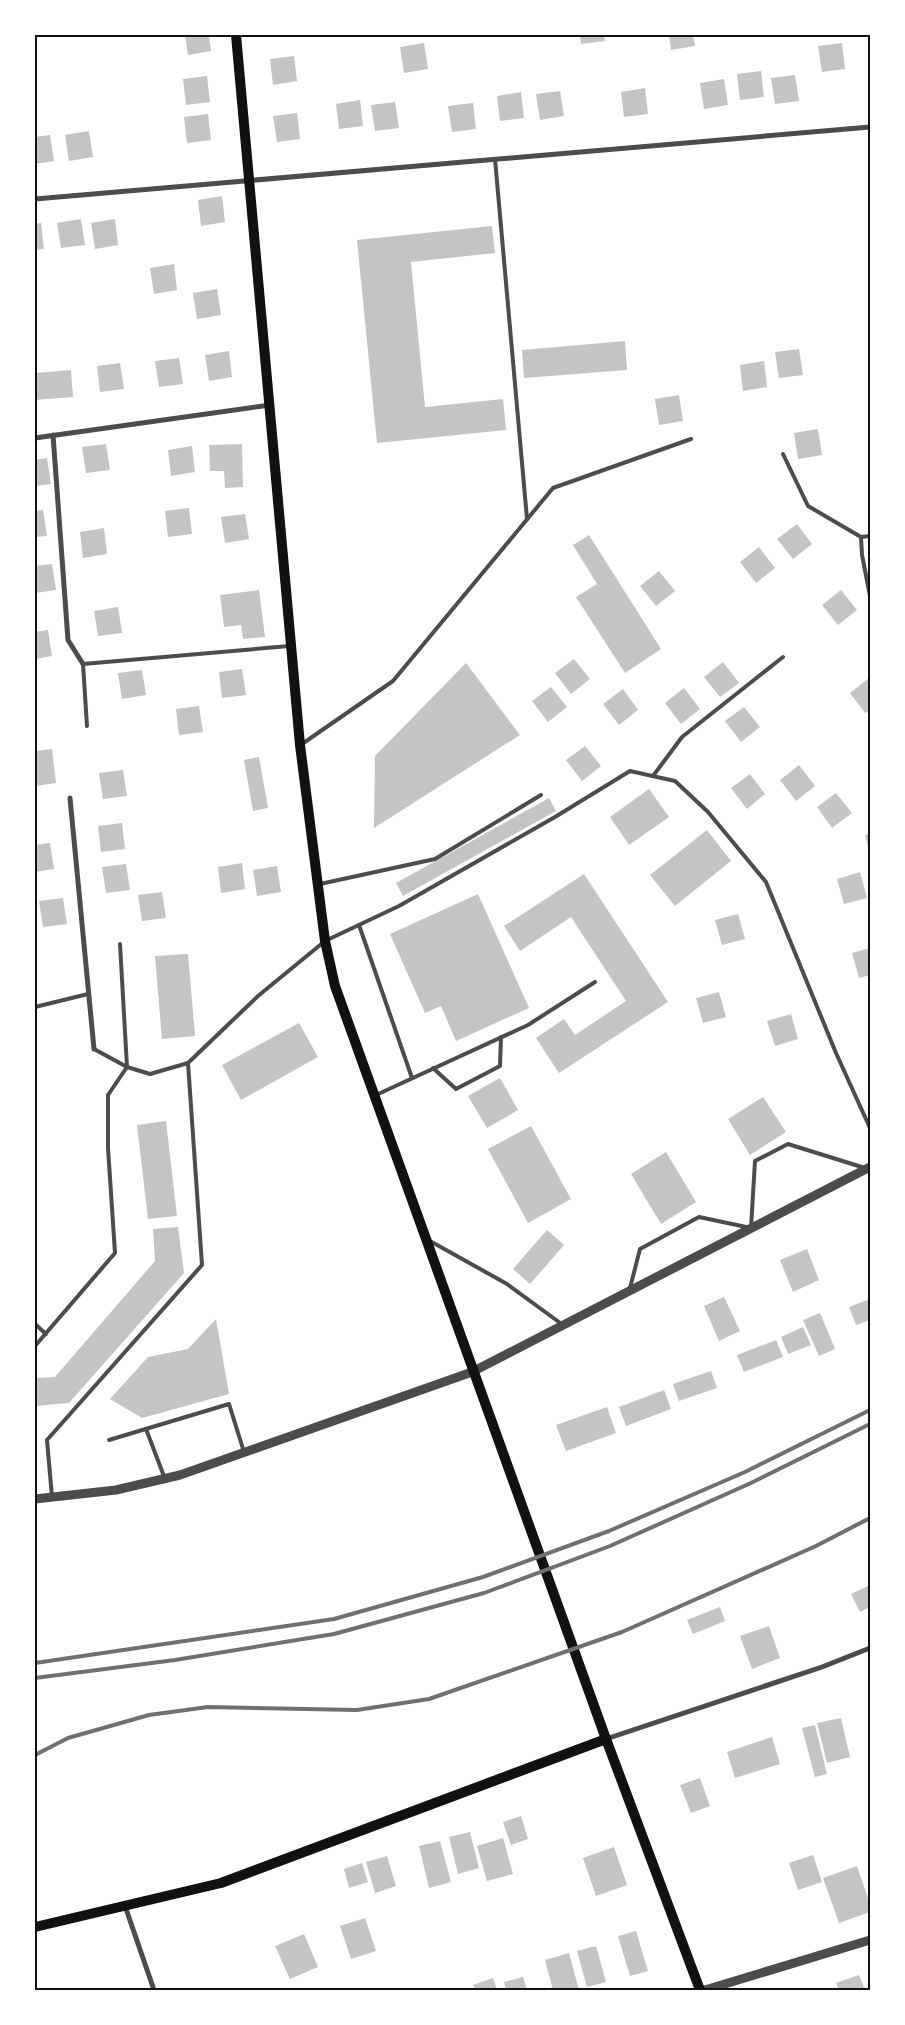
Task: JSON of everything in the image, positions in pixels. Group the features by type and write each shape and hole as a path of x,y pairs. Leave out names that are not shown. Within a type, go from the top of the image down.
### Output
{"main road":[{"path":"236,35 300,745 325,941 335,986 472,1372 700,1990"},
{"path":"35,1928 221,1883 606,1739"}],"street":[{"path":"35,199 870,127"},
{"path":"35,438 270,405"},
{"path":"53,436 68,640 83,664"},
{"path":"70,798 94,1049"},
{"path":"35,1499 116,1490 165,1479 472,1372 868,1168"},
{"path":"606,1739 822,1667 870,1648"},
{"path":"125,1906 154,1990"},
{"path":"705,1990 870,1940"}],"lane":[{"path":"495,159 527,520"},
{"path":"300,745 393,681 553,488 691,439"},
{"path":"783,454 808,506 861,538 870,536"},
{"path":"861,538 862,555 870,596"},
{"path":"86,726 83,664 292,646"},
{"path":"653,776 682,737 783,657"},
{"path":"94,1049 127,1067 150,1074 188,1063 258,996 325,941 399,906 555,817 630,771 675,782 708,812 766,882 836,1053 870,1128"},
{"path":"318,884 435,859 541,795"},
{"path":"359,925 412,1078"},
{"path":"35,1346 115,1253 108,1148 108,1095 127,1067 120,944"},
{"path":"374,1096 528,1025 596,982"},
{"path":"35,1007 88,994"},
{"path":"433,1068 456,1089 500,1066 501,1037"},
{"path":"52,1497 47,1440 202,1265 188,1063"},
{"path":"629,1291 640,1249 699,1217 751,1228 755,1161 788,1144 868,1168"},
{"path":"425,1238 507,1284 563,1325"},
{"path":"35,1324 46,1334"},
{"path":"110,1440 229,1404 244,1452"},
{"path":"146,1429 165,1479"}],"building":[{"path":"185,35 209,35 211,51 188,55"},
{"path":"580,35 604,35 605,41 581,44"},
{"path":"669,35 693,35 695,46 671,50"},
{"path":"424,43 428,69 404,73 400,47"},
{"path":"842,43 845,69 822,72 818,46"},
{"path":"294,56 297,81 273,85 270,59"},
{"path":"761,71 764,97 740,100 737,74"},
{"path":"795,75 799,101 775,104 771,78"},
{"path":"207,76 210,102 186,105 183,79"},
{"path":"724,79 728,105 704,109 700,83"},
{"path":"645,88 648,114 624,117 621,92"},
{"path":"560,91 564,116 540,120 536,94"},
{"path":"521,92 524,118 500,121 497,96"},
{"path":"360,100 363,126 339,129 336,104"},
{"path":"395,102 399,128 375,131 371,105"},
{"path":"473,103 476,129 452,132 448,106"},
{"path":"297,113 300,139 277,142 273,116"},
{"path":"208,114 211,140 187,143 184,117"},
{"path":"89,131 93,157 69,161 65,135"},
{"path":"50,135 54,161 35,164 35,137"},
{"path":"222,196 225,222 201,226 198,200"},
{"path":"81,219 85,245 61,248 57,223"},
{"path":"115,219 118,245 95,249 91,223"},
{"path":"41,223 44,249 35,250 35,224"},
{"path":"492,226 495,253 411,262 425,407 503,399 506,430 377,443 357,240"},
{"path":"174,264 177,290 154,294 150,268"},
{"path":"217,289 221,315 197,319 193,293"},
{"path":"625,341 627,370 524,378 522,350"},
{"path":"799,349 803,375 779,378 775,352"},
{"path":"229,351 232,377 209,381 205,355"},
{"path":"179,358 183,384 159,387 155,361"},
{"path":"764,361 767,387 743,391 740,365"},
{"path":"120,363 124,389 100,392 97,366"},
{"path":"71,370 73,397 35,400 35,373"},
{"path":"679,395 683,421 659,425 655,399"},
{"path":"818,429 822,455 798,459 794,433"},
{"path":"106,444 110,470 86,473 82,447"},
{"path":"242,444 243,487 225,488 224,471 210,471 209,445"},
{"path":"192,446 195,472 171,476 168,450"},
{"path":"47,458 51,484 35,486 35,460"},
{"path":"189,508 192,534 168,537 165,511"},
{"path":"43,510 47,536 35,537 35,511"},
{"path":"245,514 249,539 225,543 221,517"},
{"path":"797,524 812,544 793,559 777,539"},
{"path":"104,528 107,554 83,558 80,532"},
{"path":"589,535 661,649 625,673 576,597 597,584 573,545"},
{"path":"759,547 775,568 756,583 740,562"},
{"path":"52,564 56,590 35,593 35,566"},
{"path":"659,571 675,591 656,606 640,586"},
{"path":"259,590 265,637 243,639 241,625 224,627 220,595"},
{"path":"841,590 857,610 838,625 822,605"},
{"path":"118,607 122,633 98,636 94,611"},
{"path":"48,630 52,656 35,659 35,632"},
{"path":"574,659 590,679 571,694 555,673"},
{"path":"723,662 739,683 720,697 704,677"},
{"path":"466,663 520,735 374,828 375,756"},
{"path":"242,669 246,695 222,698 219,672"},
{"path":"142,670 146,695 122,699 118,673"},
{"path":"869,678 870,710 865,713 850,693"},
{"path":"551,687 567,707 548,722 532,701"},
{"path":"684,688 700,709 681,724 665,703"},
{"path":"623,689 638,710 619,725 603,704"},
{"path":"199,706 203,732 179,735 176,709"},
{"path":"744,707 760,727 741,742 725,721"},
{"path":"585,746 601,766 582,781 566,760"},
{"path":"52,749 56,783 35,786 35,751"},
{"path":"259,757 268,808 253,811 244,760"},
{"path":"799,765 815,786 796,801 780,780"},
{"path":"123,770 127,796 103,799 99,773"},
{"path":"750,774 765,794 747,809 731,788"},
{"path":"649,789 669,817 629,845 610,817"},
{"path":"836,793 852,813 832,828 817,807"},
{"path":"549,798 556,811 403,896 396,883"},
{"path":"122,823 125,849 101,852 98,826"},
{"path":"707,830 731,861 675,906 650,875"},
{"path":"870,834 870,852 869,852 865,835"},
{"path":"50,843 54,869 35,872 35,845"},
{"path":"242,863 245,889 221,893 218,867"},
{"path":"126,864 130,890 106,893 102,867"},
{"path":"277,866 281,892 257,896 253,870"},
{"path":"860,872 867,898 844,904 837,879"},
{"path":"584,874 668,1002 559,1073 536,1038 564,1019 575,1035 626,1001 571,917 520,951 504,926"},
{"path":"162,892 166,918 142,921 138,895"},
{"path":"478,894 529,1008 456,1041 441,1006 425,1013 390,934"},
{"path":"63,898 67,924 43,927 39,901"},
{"path":"738,914 745,939 722,945 715,920"},
{"path":"870,948 870,975 859,978 852,953"},
{"path":"188,954 195,1036 162,1039 155,956"},
{"path":"719,992 726,1017 703,1023 696,998"},
{"path":"791,1014 798,1039 775,1046 767,1021"},
{"path":"299,1023 318,1057 241,1100 222,1065"},
{"path":"500,1078 518,1110 487,1128 468,1096"},
{"path":"763,1097 786,1132 750,1155 728,1119"},
{"path":"166,1121 177,1216 148,1219 137,1125"},
{"path":"531,1126 571,1199 528,1223 488,1149"},
{"path":"666,1152 696,1202 661,1224 631,1174"},
{"path":"178,1227 184,1273 69,1403 35,1406 35,1378 55,1377 155,1261 153,1229"},
{"path":"547,1230 564,1245 530,1284 513,1269"},
{"path":"807,1249 819,1280 793,1292 780,1260"},
{"path":"724,1297 740,1331 719,1341 704,1306"},
{"path":"870,1299 870,1320 856,1325 849,1307"},
{"path":"820,1313 835,1349 819,1356 803,1320"},
{"path":"216,1319 229,1394 142,1418 110,1399 148,1357 188,1349"},
{"path":"803,1327 811,1345 788,1354 781,1337"},
{"path":"776,1340 783,1357 744,1372 737,1355"},
{"path":"711,1371 717,1388 679,1401 673,1384"},
{"path":"664,1390 671,1409 626,1426 619,1407"},
{"path":"607,1407 616,1433 566,1451 556,1425"},
{"path":"868,1586 870,1607 860,1612 851,1594"},
{"path":"720,1607 725,1621 693,1634 687,1620"},
{"path":"769,1626 780,1658 752,1669 740,1636"},
{"path":"841,1718 850,1757 827,1763 817,1723"},
{"path":"815,1725 827,1774 815,1777 802,1728"},
{"path":"772,1737 780,1764 735,1778 727,1752"},
{"path":"700,1778 710,1806 691,1813 680,1785"},
{"path":"521,1816 528,1839 511,1845 503,1822"},
{"path":"470,1832 479,1868 458,1874 449,1837"},
{"path":"503,1838 513,1874 487,1881 477,1846"},
{"path":"440,1841 451,1882 429,1888 419,1846"},
{"path":"614,1847 627,1885 596,1896 583,1858"},
{"path":"813,1855 822,1882 798,1890 789,1863"},
{"path":"387,1856 396,1886 375,1893 366,1862"},
{"path":"362,1863 368,1882 349,1888 344,1869"},
{"path":"857,1866 870,1904 870,1912 839,1923 823,1878"},
{"path":"365,1918 376,1951 351,1959 340,1926"},
{"path":"636,1931 648,1971 630,1976 618,1936"},
{"path":"304,1934 318,1967 290,1979 275,1946"},
{"path":"596,1946 606,1982 587,1987 577,1951"},
{"path":"569,1953 579,1990 553,1990 545,1960"},
{"path":"859,1975 865,1990 839,1990 836,1983"},
{"path":"523,1977 527,1990 506,1990 504,1982"},
{"path":"493,1978 497,1990 475,1990 473,1985"}],"railway":[{"path":"35,1663 334,1619 483,1577 609,1531 745,1472 870,1410"},
{"path":"35,1678 175,1660 334,1634 484,1593 610,1546 751,1483 870,1424"},
{"path":"35,1755 68,1738 149,1715 208,1707 357,1710 429,1699 622,1632 816,1546 870,1518"}]}
